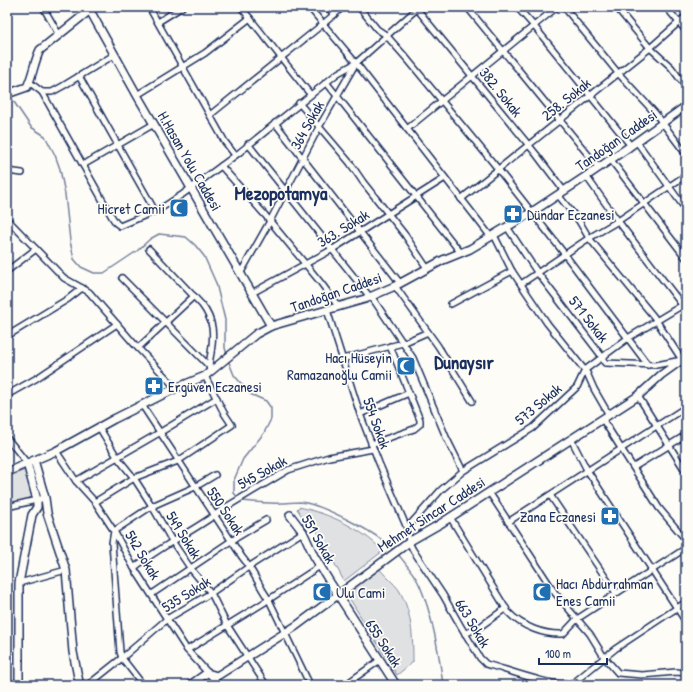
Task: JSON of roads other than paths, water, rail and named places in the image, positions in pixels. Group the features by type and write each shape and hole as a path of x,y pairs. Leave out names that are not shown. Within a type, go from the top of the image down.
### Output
{"street":[{"path":"43,7 59,36"},
{"path":"149,7 210,115 235,155"},
{"path":"158,22 182,7"},
{"path":"241,7 310,94"},
{"path":"309,7 356,63 444,178 493,236 512,271 547,323 585,370 609,415"},
{"path":"328,7 334,15"},
{"path":"210,115 343,7"},
{"path":"359,7 378,29 386,35 499,170 565,254 648,365"},
{"path":"467,7 599,168"},
{"path":"517,7 590,95 669,186 686,210"},
{"path":"407,129 557,7"},
{"path":"564,7 618,73 655,113 686,154"},
{"path":"616,7 650,48 671,67 686,87"},
{"path":"666,7 686,31"},
{"path":"10,93 27,87 32,78 36,58 40,50 59,36 90,8"},
{"name":"H.Hasan Yolu Caddesi","path":"90,8 114,55 271,326"},
{"name":"364 Sokak","path":"240,274 270,221 302,157 356,63 418,8"},
{"name":"382. Sokak","path":"418,8 529,145 589,238 656,321 685,360"},
{"name":"258. Sokak","path":"461,199 650,48 686,16"},
{"path":"137,95 204,53 250,18"},
{"path":"42,92 52,92 114,55"},
{"path":"29,82 42,92 112,217 120,226 155,211 191,188 235,155 310,94 338,73 356,63"},
{"path":"79,76 155,211"},
{"path":"326,82 461,253"},
{"path":"299,103 350,163 405,234 427,268"},
{"name":"Tandoğan Caddesi","path":"7,472 56,451 99,427 208,371 256,334 271,326 371,296 493,236 611,160 686,106"},
{"path":"275,123 360,231 397,284 472,401"},
{"path":"83,165 154,124"},
{"path":"248,144 371,296 413,358 446,436 463,471"},
{"path":"611,160 643,204 686,258"},
{"path":"221,166 306,264 338,306"},
{"path":"7,170 22,174"},
{"path":"521,284 686,175"},
{"path":"586,176 618,221 685,306"},
{"name":"363. Sokak","path":"252,293 333,249 444,178"},
{"path":"7,219 64,278 89,292 138,348 176,388"},
{"name":"571 Sokak","path":"507,227 537,272 605,363 656,366 685,360"},
{"path":"7,271 36,249"},
{"path":"149,249 209,314 212,325 212,344 208,371"},
{"path":"451,304 512,271"},
{"path":"95,502 134,478 178,461 232,425 217,398 208,371 166,323 122,278"},
{"path":"7,336 68,299 82,288"},
{"path":"138,348 194,296"},
{"name":"573 Sokak","path":"407,528 441,490 463,471 533,428 577,387 585,370 628,338 685,306"},
{"name":"554 Sokak","path":"327,310 360,414 407,528 409,542"},
{"path":"7,395 37,378 117,324"},
{"path":"342,359 403,343 428,332"},
{"path":"360,414 408,393 390,346"},
{"name":"Mehmet Sincar Caddesi","path":"190,685 207,673 217,676 285,633 375,568 402,546 603,420 638,396 661,375 685,360"},
{"name":"545 Sokak","path":"134,568 172,541 214,516 222,509 288,470 329,457 372,446 418,427 420,420 408,393"},
{"path":"638,396 686,472"},
{"path":"76,481 217,398"},
{"name":"550 Sokak","path":"142,405 214,516 250,566 260,588 269,600 310,685"},
{"path":"508,522 587,470 685,409"},
{"path":"603,420 659,508 686,540"},
{"name":"549 Sokak","path":"99,427 117,457 134,478 152,506 190,569 211,593 227,625 266,685"},
{"path":"634,468 686,435"},
{"path":"7,438 31,461 45,498 47,513 66,570 74,652 79,682 82,685"},
{"path":"571,439 587,470 686,622"},
{"name":"542 Sokak","path":"56,451 76,481 95,502 114,531 134,568 187,650 219,685"},
{"path":"19,685 19,583 32,515 38,507 31,461"},
{"path":"143,685 122,658 120,652 112,543 114,531 152,506 196,487 215,475"},
{"path":"489,492 556,593 590,634 604,657 618,673 642,675 676,672 686,673"},
{"path":"550,495 616,593"},
{"path":"7,507 45,498"},
{"name":"551 Sokak","path":"290,515 303,532 314,556 338,595"},
{"path":"450,517 506,608 515,620 553,634 563,634 577,620 652,569 686,548"},
{"path":"152,594 266,520"},
{"name":"535 Sokak","path":"88,685 167,619 211,593 303,532"},
{"name":"663 Sokak","path":"409,542 480,658 486,664 551,683 565,685 572,684 604,657 686,602"},
{"path":"187,650 269,600 320,566"},
{"path":"19,583 66,570"},
{"name":"655 Sokak","path":"338,595 396,685"},
{"path":"465,634 482,626 506,608"},
{"path":"345,685 380,660"}],"waterway":[{"path":"10,96 31,127 45,136 55,155 60,169 65,194 70,241 74,259 81,267 94,273 104,273 159,234 186,237 204,256 216,283 225,320 225,348 227,354"},
{"path":"228,360 234,375 250,394 266,401 271,408 271,419 264,433 243,459 234,480 234,493 241,501 271,503 300,502 322,508 363,528 387,543 394,550"},
{"path":"397,553 415,577 425,598 435,635 443,685"}],"place":[{"name":"Hicret Camii","path":"179,208"},
{"name":"Dündar Eczanesi","path":"513,214"},
{"name":"Hacı Hüseyin Ramazanoğlu Camii","path":"406,366"},
{"name":"Ergüven Eczanesi","path":"154,386"},
{"name":"Zana Eczanesi","path":"610,516"},
{"name":"Ulu Cami","path":"322,592"},
{"name":"Hacı Abdurrahman Enes Camii","path":"542,592"}],"district":[{"name":"Mezopotamya","path":"281,193"},
{"name":"Dunaysır","path":"464,362"}]}
